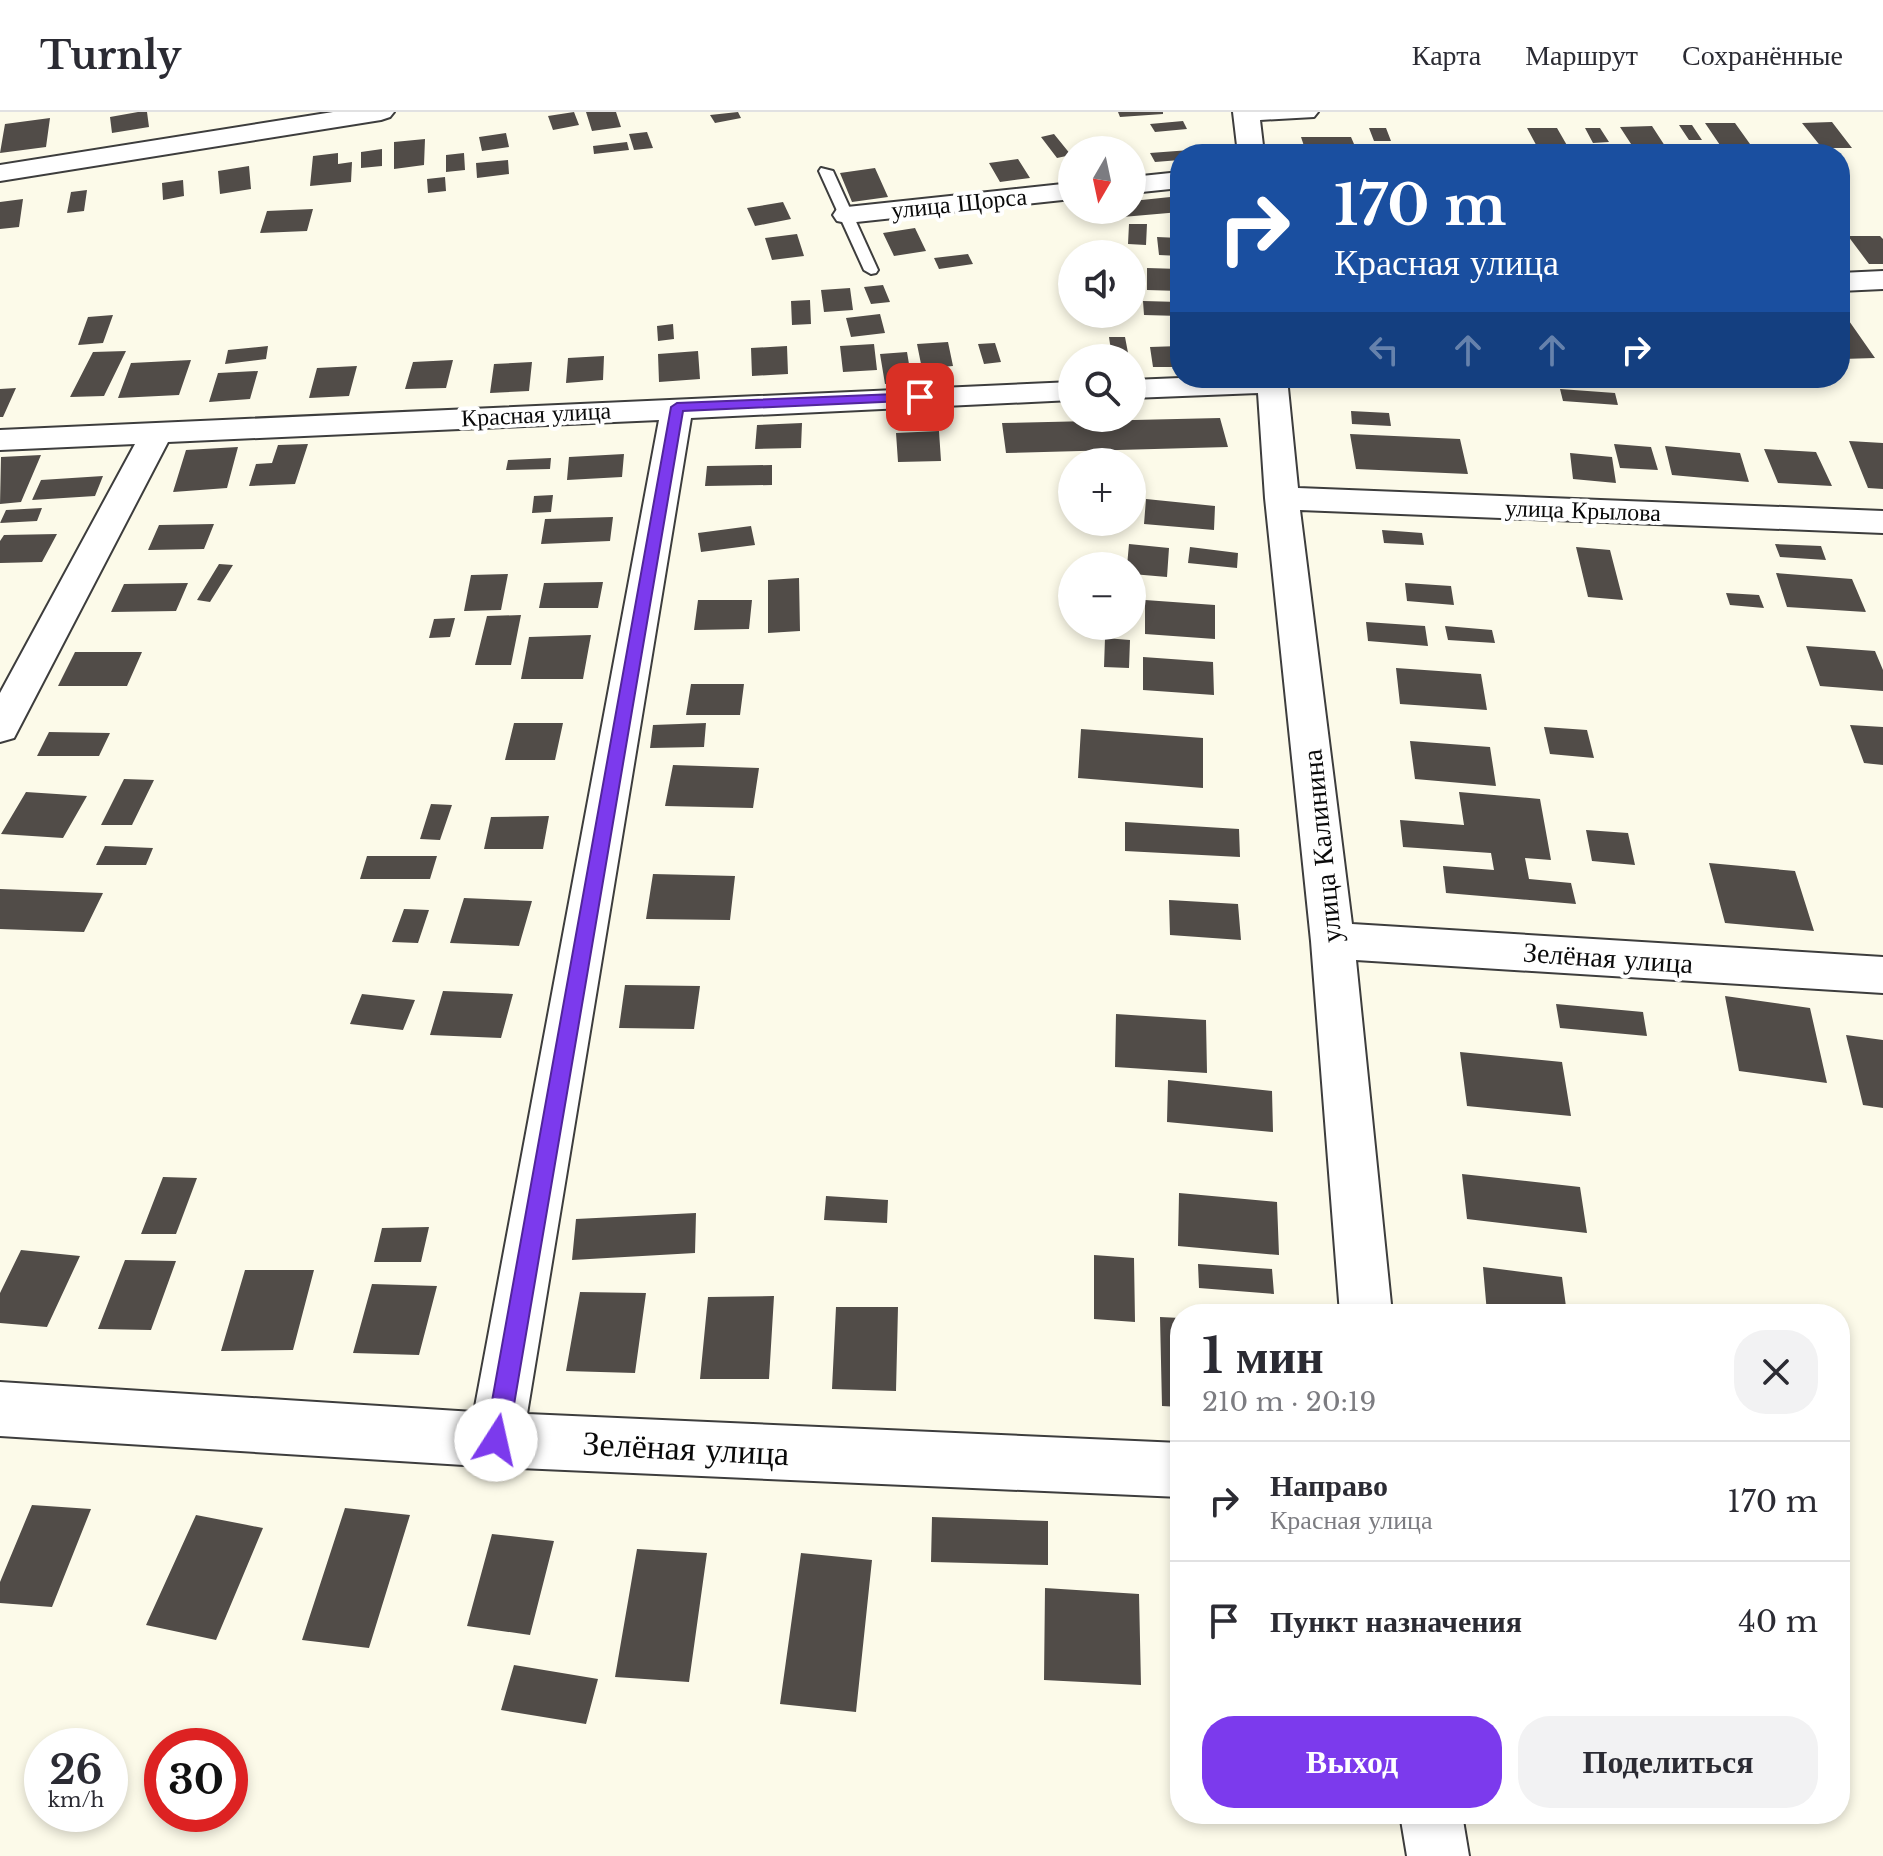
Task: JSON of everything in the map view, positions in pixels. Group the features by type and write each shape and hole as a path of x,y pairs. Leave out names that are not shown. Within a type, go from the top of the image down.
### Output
{"street":[{"path":"0,173 381,112"},
{"path":"1250,144 1246,113 1305,112"},
{"path":"1146,184 1170,181"},
{"name":"улица Щорса","path":"847,215 1058,192"},
{"path":"1850,282 1883,280"},
{"path":"1146,388 1170,387"},
{"name":"улица Калинина","path":"1273,388 1282,498 1333,941 1365,1304"},
{"name":"Красная улица","path":"0,440 1058,392"},
{"path":"496,1440 677,407"},
{"path":"0,728 158,431"},
{"name":"улица Крылова","path":"1282,498 1883,522"},
{"name":"Зелёная улица","path":"1333,941 1883,975"},
{"name":"Зелёная улица","path":"0,1409 496,1440 1170,1470"},
{"path":"1433,1824 1438,1856"}],"lane":[{"path":"826,171 871,270"}],"building":[{"path":"147,112 149,127 112,133 110,117"},
{"path":"574,112 579,125 553,130 548,116"},
{"path":"586,112 616,112 621,127 592,131"},
{"path":"738,112 741,118 715,123 710,115"},
{"path":"1118,112 1163,112 1163,114 1120,117"},
{"path":"50,118 46,147 0,153 5,124"},
{"path":"1183,121 1187,129 1155,132 1150,124"},
{"path":"1832,122 1849,144 1819,144 1802,123"},
{"path":"1705,123 1735,123 1750,144 1719,144"},
{"path":"1679,125 1692,125 1702,140 1689,140"},
{"path":"1652,126 1664,144 1631,144 1620,127"},
{"path":"1369,128 1386,128 1391,141 1374,141"},
{"path":"1527,128 1557,128 1566,144 1536,144"},
{"path":"1585,128 1600,128 1609,142 1593,143"},
{"path":"647,132 653,148 634,150 629,134"},
{"path":"506,133 509,147 482,151 479,137"},
{"path":"1054,134 1058,139 1058,158 1057,158 1041,137"},
{"path":"1301,137 1351,137 1354,144 1303,144"},
{"path":"425,139 424,165 394,169 394,142"},
{"path":"627,142 629,150 594,154 593,146"},
{"path":"382,149 382,166 361,168 361,152"},
{"path":"1170,152 1170,161 1155,162 1150,153"},
{"path":"338,153 338,164 352,162 351,182 310,186 313,156"},
{"path":"464,153 465,170 446,172 446,155"},
{"path":"1018,159 1030,178 1000,182 989,163"},
{"path":"508,160 509,174 477,178 476,163"},
{"path":"249,166 251,189 220,194 218,171"},
{"path":"875,168 888,197 852,202 840,173"},
{"path":"445,177 446,191 428,193 427,179"},
{"path":"183,180 184,196 163,200 162,183"},
{"path":"87,190 84,211 67,213 71,192"},
{"path":"1170,197 1170,213 1146,215 1146,200"},
{"path":"23,199 19,227 0,229 0,202"},
{"path":"783,202 791,219 755,226 747,208"},
{"path":"313,209 307,231 260,233 267,211"},
{"path":"1129,224 1147,224 1146,245 1146,240 1128,240"},
{"path":"915,228 926,251 894,256 883,233"},
{"path":"797,234 804,256 772,260 765,238"},
{"path":"1850,236 1880,236 1883,239 1883,264 1869,264"},
{"path":"1157,237 1170,238 1170,256 1159,255"},
{"path":"968,254 973,264 939,269 934,258"},
{"path":"1147,268 1170,269 1170,291 1147,290"},
{"path":"883,285 890,302 871,304 864,287"},
{"path":"850,288 853,310 824,312 821,290"},
{"path":"810,300 811,324 792,325 791,301"},
{"path":"1146,301 1170,302 1170,316 1146,315"},
{"path":"880,314 885,333 851,337 846,318"},
{"path":"113,315 103,343 78,345 88,317"},
{"path":"1850,322 1875,358 1850,359"},
{"path":"673,324 674,339 658,341 657,326"},
{"path":"1109,337 1125,337 1126,344 1110,344"},
{"path":"948,342 953,366 922,369 917,344"},
{"path":"995,343 1001,362 984,364 978,344"},
{"path":"874,344 877,370 843,372 840,346"},
{"path":"268,346 266,359 225,364 228,350"},
{"path":"787,346 788,374 752,376 751,348"},
{"path":"1170,346 1170,367 1153,367 1150,347"},
{"path":"126,351 104,396 70,397 93,352"},
{"path":"698,351 700,379 659,382 658,354"},
{"path":"907,352 912,382 885,384 880,354"},
{"path":"604,356 603,380 566,383 568,358"},
{"path":"191,360 179,395 118,398 131,363"},
{"path":"453,360 446,388 405,389 413,362"},
{"path":"532,362 529,391 490,393 494,364"},
{"path":"357,366 349,396 309,398 317,368"},
{"path":"258,371 250,399 209,402 218,373"},
{"path":"16,388 3,417 0,417 0,389"},
{"path":"1560,389 1615,393 1618,405 1563,401"},
{"path":"1351,411 1389,413 1391,426 1352,424"},
{"path":"1220,418 1228,447 1058,448 1058,452 1006,453 1002,423 1058,422 1058,432 1146,432 1146,420"},
{"path":"802,423 801,448 755,449 757,425"},
{"path":"939,431 941,461 898,462 896,433"},
{"path":"1350,434 1460,439 1468,474 1356,469"},
{"path":"1849,441 1883,443 1883,489 1868,488"},
{"path":"308,444 295,484 249,486 256,464 272,463 278,445"},
{"path":"1614,444 1651,447 1658,470 1620,468"},
{"path":"1665,446 1740,453 1749,482 1672,475"},
{"path":"238,447 227,488 173,492 186,450"},
{"path":"1764,449 1816,452 1832,486 1778,483"},
{"path":"1570,453 1612,457 1616,483 1573,479"},
{"path":"624,454 622,477 567,480 569,457"},
{"path":"41,455 21,502 0,504 1,457"},
{"path":"551,458 550,469 506,470 508,460"},
{"path":"772,465 772,485 705,486 707,466"},
{"path":"103,476 95,496 32,500 41,480"},
{"path":"553,495 551,512 532,513 534,496"},
{"path":"1146,499 1215,506 1214,530 1146,524"},
{"path":"42,508 37,521 0,523 6,510"},
{"path":"613,517 610,541 541,544 545,519"},
{"path":"214,524 204,549 148,550 159,525"},
{"path":"751,526 755,545 701,552 698,533"},
{"path":"1382,530 1422,533 1424,545 1384,543"},
{"path":"57,534 42,562 0,563 0,541 4,535"},
{"path":"1129,544 1169,548 1167,577 1146,575 1146,552 1128,552"},
{"path":"1775,544 1821,546 1826,560 1780,557"},
{"path":"1190,547 1238,553 1237,568 1188,563"},
{"path":"1576,547 1610,550 1623,600 1588,597"},
{"path":"219,564 233,565 210,602 197,600"},
{"path":"1776,573 1852,579 1866,612 1787,607"},
{"path":"508,574 501,610 464,611 471,575"},
{"path":"799,578 800,631 768,633 768,580"},
{"path":"603,582 598,608 539,608 544,583"},
{"path":"188,583 176,611 111,612 124,584"},
{"path":"1405,583 1451,586 1454,605 1407,601"},
{"path":"1726,593 1759,595 1764,608 1730,605"},
{"path":"698,600 752,600 749,629 694,630"},
{"path":"1146,600 1215,605 1215,639 1146,634"},
{"path":"521,615 511,665 475,665 487,616"},
{"path":"455,618 450,637 429,638 434,619"},
{"path":"1366,622 1425,626 1428,646 1368,641"},
{"path":"1445,626 1492,630 1495,643 1448,640"},
{"path":"591,635 583,679 521,679 529,637"},
{"path":"1105,640 1130,640 1129,668 1104,667"},
{"path":"1806,646 1875,651 1883,670 1883,691 1820,686"},
{"path":"75,652 142,652 127,686 58,686"},
{"path":"1143,657 1213,662 1214,695 1143,690"},
{"path":"1396,668 1481,674 1487,710 1400,704"},
{"path":"691,684 744,684 740,715 686,715"},
{"path":"514,723 563,723 555,760 505,760"},
{"path":"706,723 704,747 650,748 653,725"},
{"path":"1850,725 1883,727 1883,765 1864,763"},
{"path":"1544,727 1587,730 1594,758 1550,754"},
{"path":"1081,729 1203,738 1203,788 1078,778"},
{"path":"49,732 110,733 99,756 37,756"},
{"path":"1410,741 1490,747 1496,786 1415,779"},
{"path":"673,765 759,768 753,808 665,806"},
{"path":"124,779 154,780 132,825 101,825"},
{"path":"26,792 87,796 63,838 1,834"},
{"path":"1459,792 1540,799 1551,860 1525,858 1529,879 1571,883 1576,904 1446,893 1443,866 1494,870 1491,853 1403,847 1400,820 1464,825"},
{"path":"431,804 452,805 440,840 420,839"},
{"path":"549,816 543,849 484,849 491,817"},
{"path":"1125,822 1239,829 1240,857 1125,851"},
{"path":"1586,830 1628,833 1635,865 1592,861"},
{"path":"105,846 153,848 146,865 96,865"},
{"path":"367,856 437,856 430,879 360,879"},
{"path":"1709,863 1795,871 1814,931 1725,923"},
{"path":"653,874 735,876 730,920 646,919"},
{"path":"0,889 103,893 84,932 0,929"},
{"path":"464,898 532,901 519,946 450,943"},
{"path":"1169,900 1238,904 1241,940 1170,935"},
{"path":"404,909 429,910 418,943 392,942"},
{"path":"625,985 700,986 694,1029 619,1028"},
{"path":"443,991 513,994 501,1038 430,1035"},
{"path":"362,994 415,1000 403,1030 350,1024"},
{"path":"1725,996 1810,1008 1827,1083 1739,1071"},
{"path":"1556,1004 1643,1012 1647,1036 1560,1028"},
{"path":"1116,1014 1206,1020 1207,1073 1115,1067"},
{"path":"1846,1035 1883,1040 1883,1108 1863,1105"},
{"path":"1460,1052 1562,1062 1571,1116 1467,1106"},
{"path":"1168,1080 1272,1091 1273,1132 1167,1122"},
{"path":"1462,1174 1580,1187 1587,1233 1467,1219"},
{"path":"163,1177 197,1178 176,1234 141,1234"},
{"path":"1179,1193 1277,1202 1279,1255 1178,1246"},
{"path":"826,1196 888,1200 887,1223 824,1220"},
{"path":"696,1213 695,1253 572,1260 576,1219"},
{"path":"429,1227 421,1262 374,1262 382,1228"},
{"path":"21,1250 80,1256 47,1327 0,1323 0,1293"},
{"path":"1094,1255 1134,1258 1135,1322 1094,1319"},
{"path":"125,1260 176,1261 151,1330 98,1329"},
{"path":"1198,1264 1272,1269 1274,1294 1199,1288"},
{"path":"1483,1267 1562,1277 1566,1304 1486,1304"},
{"path":"245,1270 314,1270 293,1350 221,1351"},
{"path":"372,1284 437,1286 419,1355 353,1353"},
{"path":"580,1292 646,1293 635,1373 566,1371"},
{"path":"774,1296 769,1379 700,1379 708,1297"},
{"path":"836,1307 898,1307 896,1391 832,1389"},
{"path":"1160,1317 1170,1318 1170,1406 1162,1406"},
{"path":"32,1505 91,1509 52,1607 0,1603 0,1582"},
{"path":"345,1508 410,1515 369,1648 302,1640"},
{"path":"196,1515 263,1528 216,1640 146,1625"},
{"path":"932,1517 1048,1521 1048,1565 931,1562"},
{"path":"492,1534 554,1541 530,1635 467,1626"},
{"path":"637,1549 707,1553 689,1682 615,1677"},
{"path":"801,1553 872,1560 856,1712 780,1704"},
{"path":"1045,1588 1139,1594 1141,1685 1044,1680"},
{"path":"514,1665 598,1679 586,1724 501,1710"}],"route":[{"path":"496,1440 677,407 920,397"}]}
